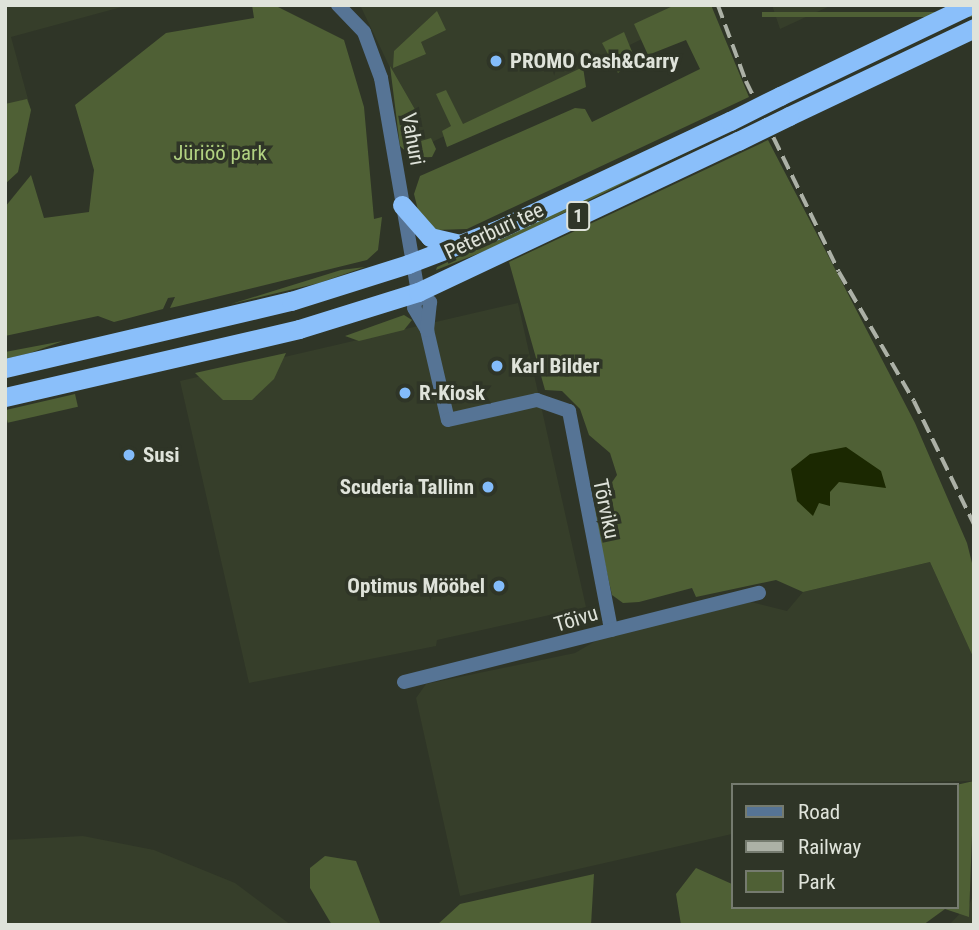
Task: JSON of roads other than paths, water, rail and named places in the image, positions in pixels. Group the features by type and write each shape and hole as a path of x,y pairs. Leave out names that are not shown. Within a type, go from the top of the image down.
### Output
{"highway":[{"name":"Peterburi tee","path":"5,368 290,300 408,264 461,244 730,121 970,5"},
{"name":"Peterburi tee","path":"5,397 299,329 418,292 974,28"},
{"path":"402,205 430,237 461,244"}],"street":[{"name":"Vahuri","path":"338,5 375,53 402,205 408,264 418,292 417,320 427,330 448,420 537,400 558,403"},
{"name":"Tõrviku","path":"558,403 569,411 578,438 579,485 611,630"},
{"name":"Tõivu","path":"404,682 759,593"}],"railway":[{"path":"718,5 746,81 839,272 914,401 974,524"}],"place":[{"name":"PROMO Cash&Carry","path":"496,61"},
{"name":"Karl Bilder","path":"497,366"},
{"name":"R-Kiosk","path":"405,393"},
{"name":"Susi","path":"129,455"},
{"name":"Scuderia Tallinn","path":"488,487"},
{"name":"Optimus Mööbel","path":"499,586"}],"park label":[{"name":"Jüriöö park","path":"220,153"}]}
